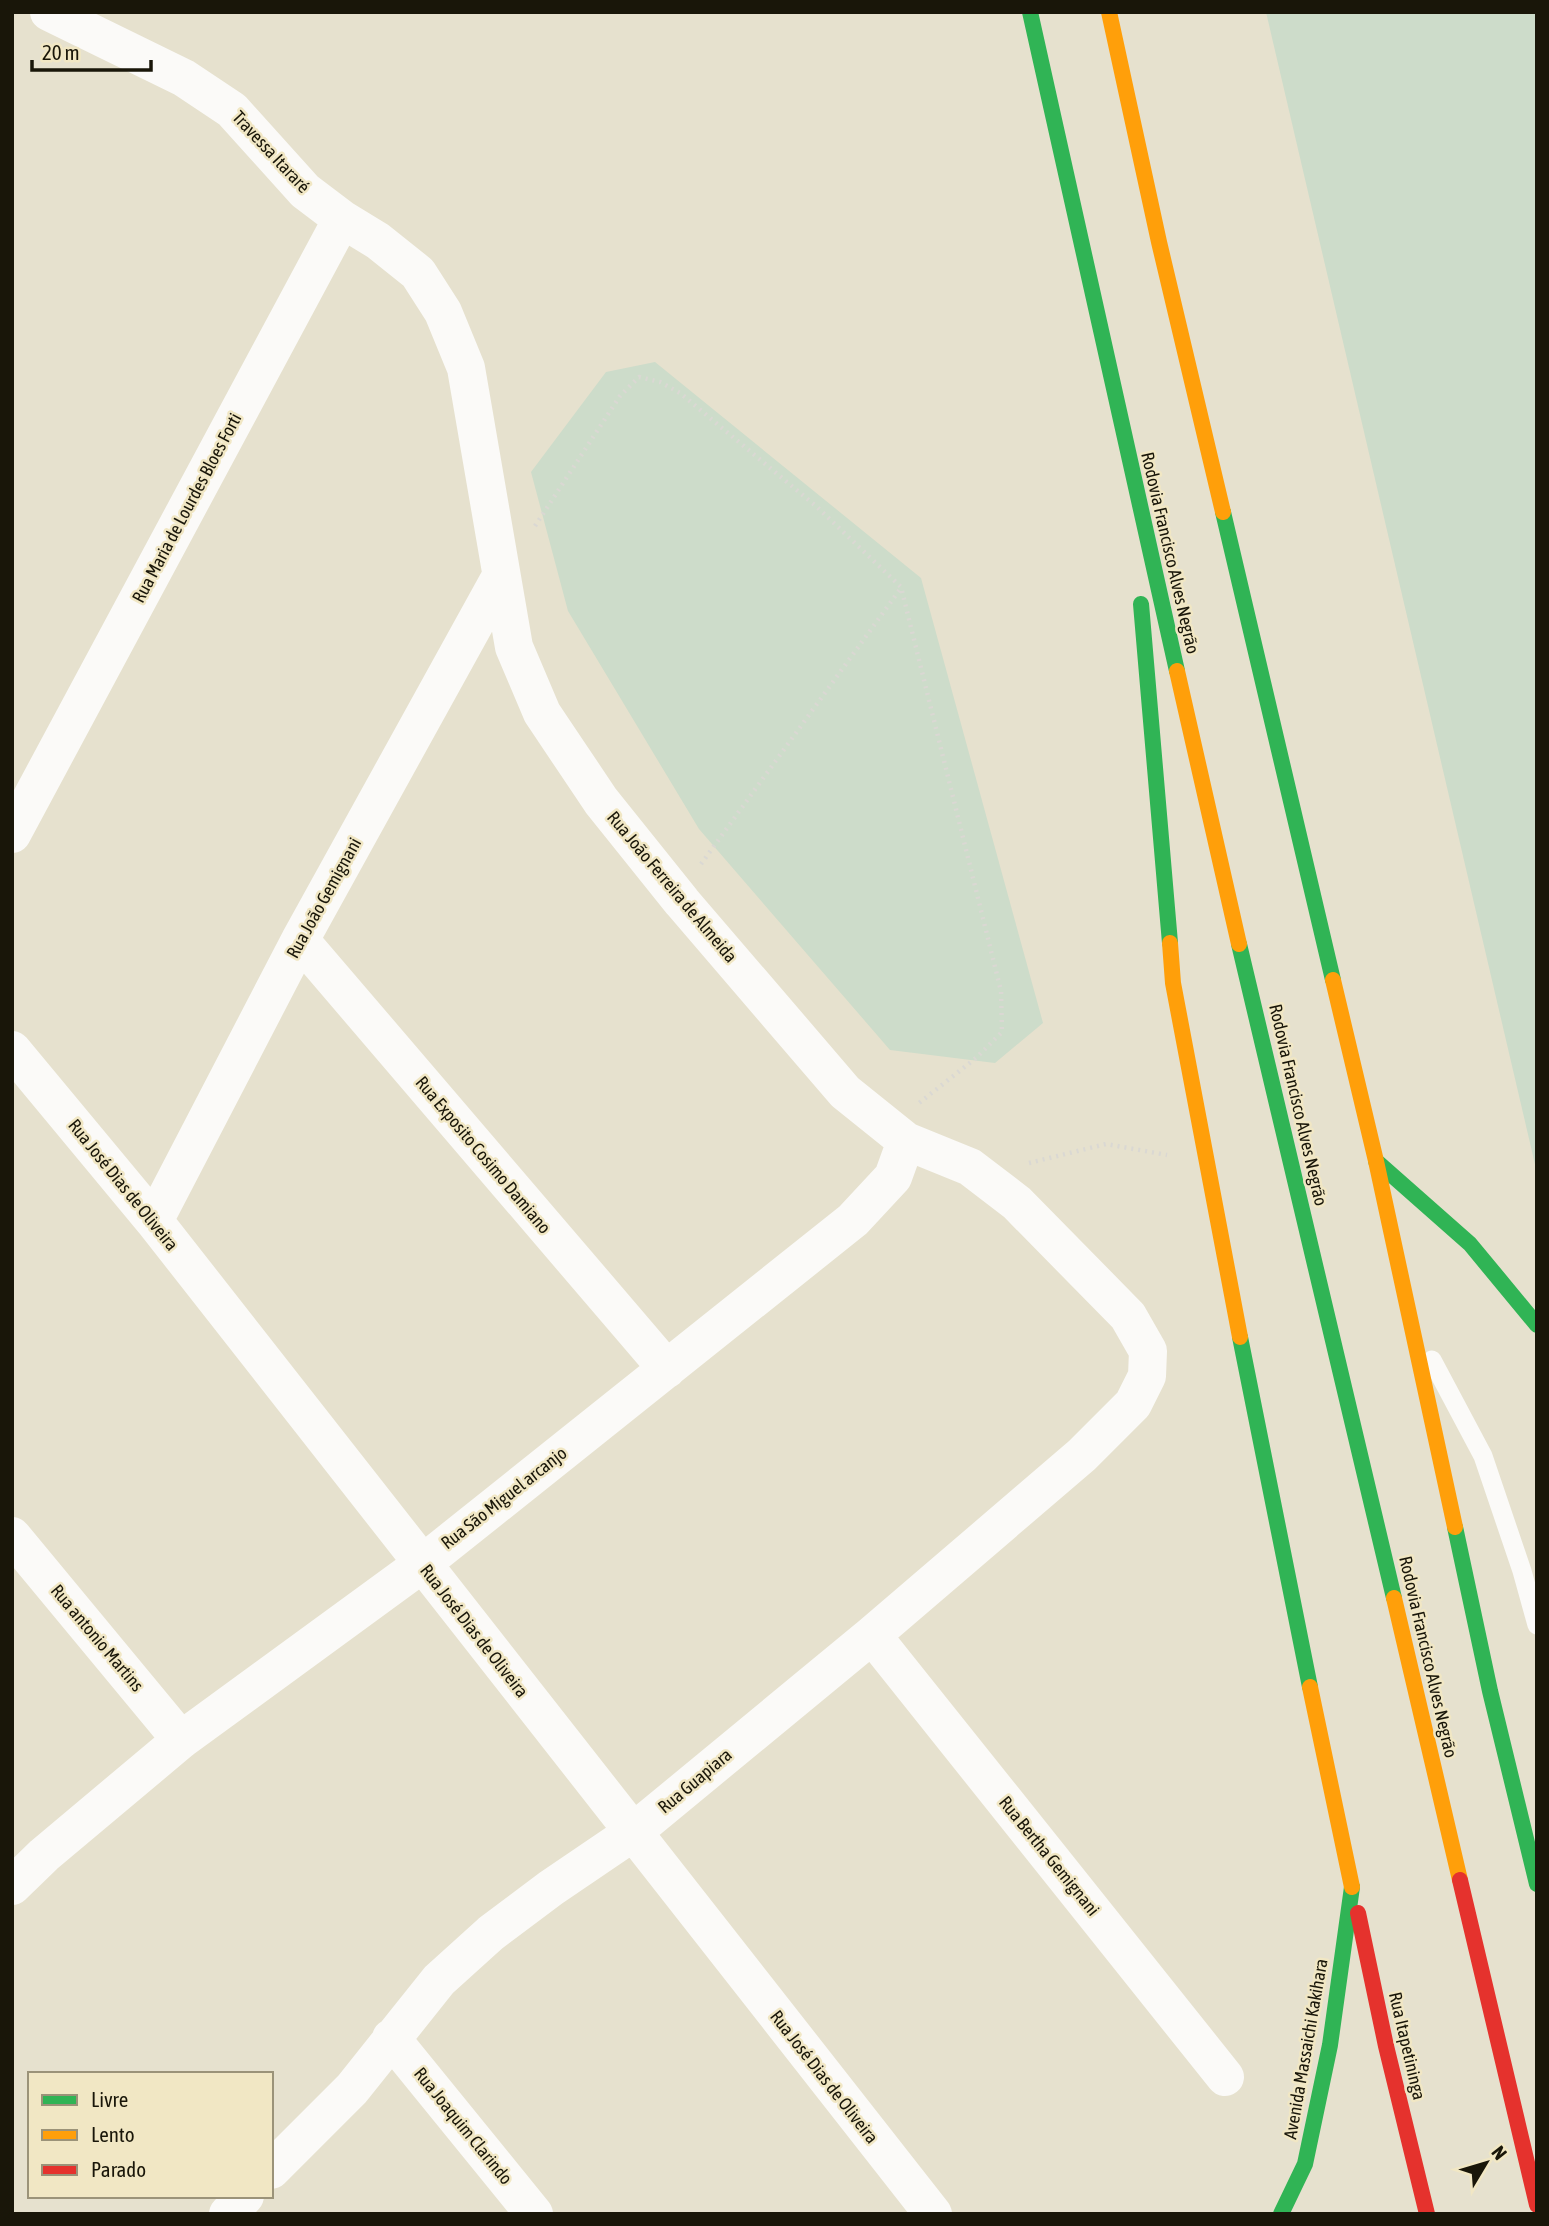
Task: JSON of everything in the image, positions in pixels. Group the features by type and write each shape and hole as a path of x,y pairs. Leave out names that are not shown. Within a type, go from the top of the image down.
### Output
{"main road":[{"name":"Rodovia Francisco Alves Negrão","path":"1030,12 1218,856 1537,2205"},
{"path":"1109,12 1162,255 1376,1161 1490,1691 1537,1884"},
{"name":"Rua Itapetininga","path":"1129,463 1173,983 1272,1504 1386,2046 1427,2214"},
{"path":"1376,1161 1470,1244 1537,1325"},
{"name":"Avenida Massaichi Kakihara","path":"1281,2214 1304,2164 1330,2045 1352,1887"}],"street":[{"name":"Travessa Itararé","path":"49,12 184,78 232,110 305,191 342,219"},
{"name":"Rua João Ferreira de Almeida","path":"342,219 378,241 418,273 443,312 466,368 514,648 542,713 601,801 845,1093 897,1134 970,1167 1017,1203 1129,1316 1148,1351 1147,1376 1133,1404"},
{"name":"Rua Maria de Lourdes Bloes Forti","path":"12,834 342,219"},
{"name":"Rua João Gemignani","path":"155,1222 300,940 500,578"},
{"name":"Rua Exposito Cosimo Damiano","path":"300,940 667,1369"},
{"name":"Rua José Dias de Oliveira","path":"12,1050 155,1222 933,2214"},
{"name":"Rua São Miguel arcanjo","path":"12,1886 44,1855 181,1740 422,1564 853,1220 893,1177 897,1134"},
{"name":"Rua Guapiara","path":"273,2168 352,2089 439,1980 491,1933 632,1833 873,1635 1082,1455 1133,1404"},
{"name":"Rua antonio Martins","path":"12,1536 181,1740"},
{"name":"Rua Bertha Gemignani","path":"873,1635 1225,2077"},
{"name":"Rua Joaquim Clarindo","path":"391,2038 534,2214"},
{"path":"228,2214 243,2198"}],"lane":[{"path":"1410,1321 1483,1456 1522,1571 1537,1625"}],"path":[{"path":"500,578 620,396 639,377 660,382 680,393 817,507 901,587 1001,990 1002,1032 897,1134"},
{"path":"678,896 901,587"},
{"path":"980,1175 1105,1144 1163,1153 1211,1180"}],"green space":[{"path":"1266,12 1537,12 1537,1173"},
{"path":"655,362 921,578 1043,1023 995,1063 890,1050 699,829 568,611 531,472 606,372"}],"traffic: fast":[{"path":"1030,12 1177,671"},
{"path":"1223,512 1333,980"},
{"path":"1141,604 1170,943"},
{"path":"1239,944 1394,1598"},
{"path":"1376,1161 1470,1244 1537,1325"},
{"path":"1240,1337 1310,1687"},
{"path":"1455,1527 1490,1691 1537,1884"},
{"path":"1281,2214 1305,2164 1330,2045 1352,1887"}],"traffic: slow":[{"path":"1109,12 1159,242 1223,512"},
{"path":"1177,671 1239,944"},
{"path":"1170,943 1173,983 1240,1337"},
{"path":"1333,980 1376,1161 1455,1527"},
{"path":"1394,1598 1460,1880"},
{"path":"1310,1687 1352,1887"}],"traffic: jam":[{"path":"1460,1880 1537,2205"},
{"path":"1358,1913 1386,2046 1427,2214"}]}
